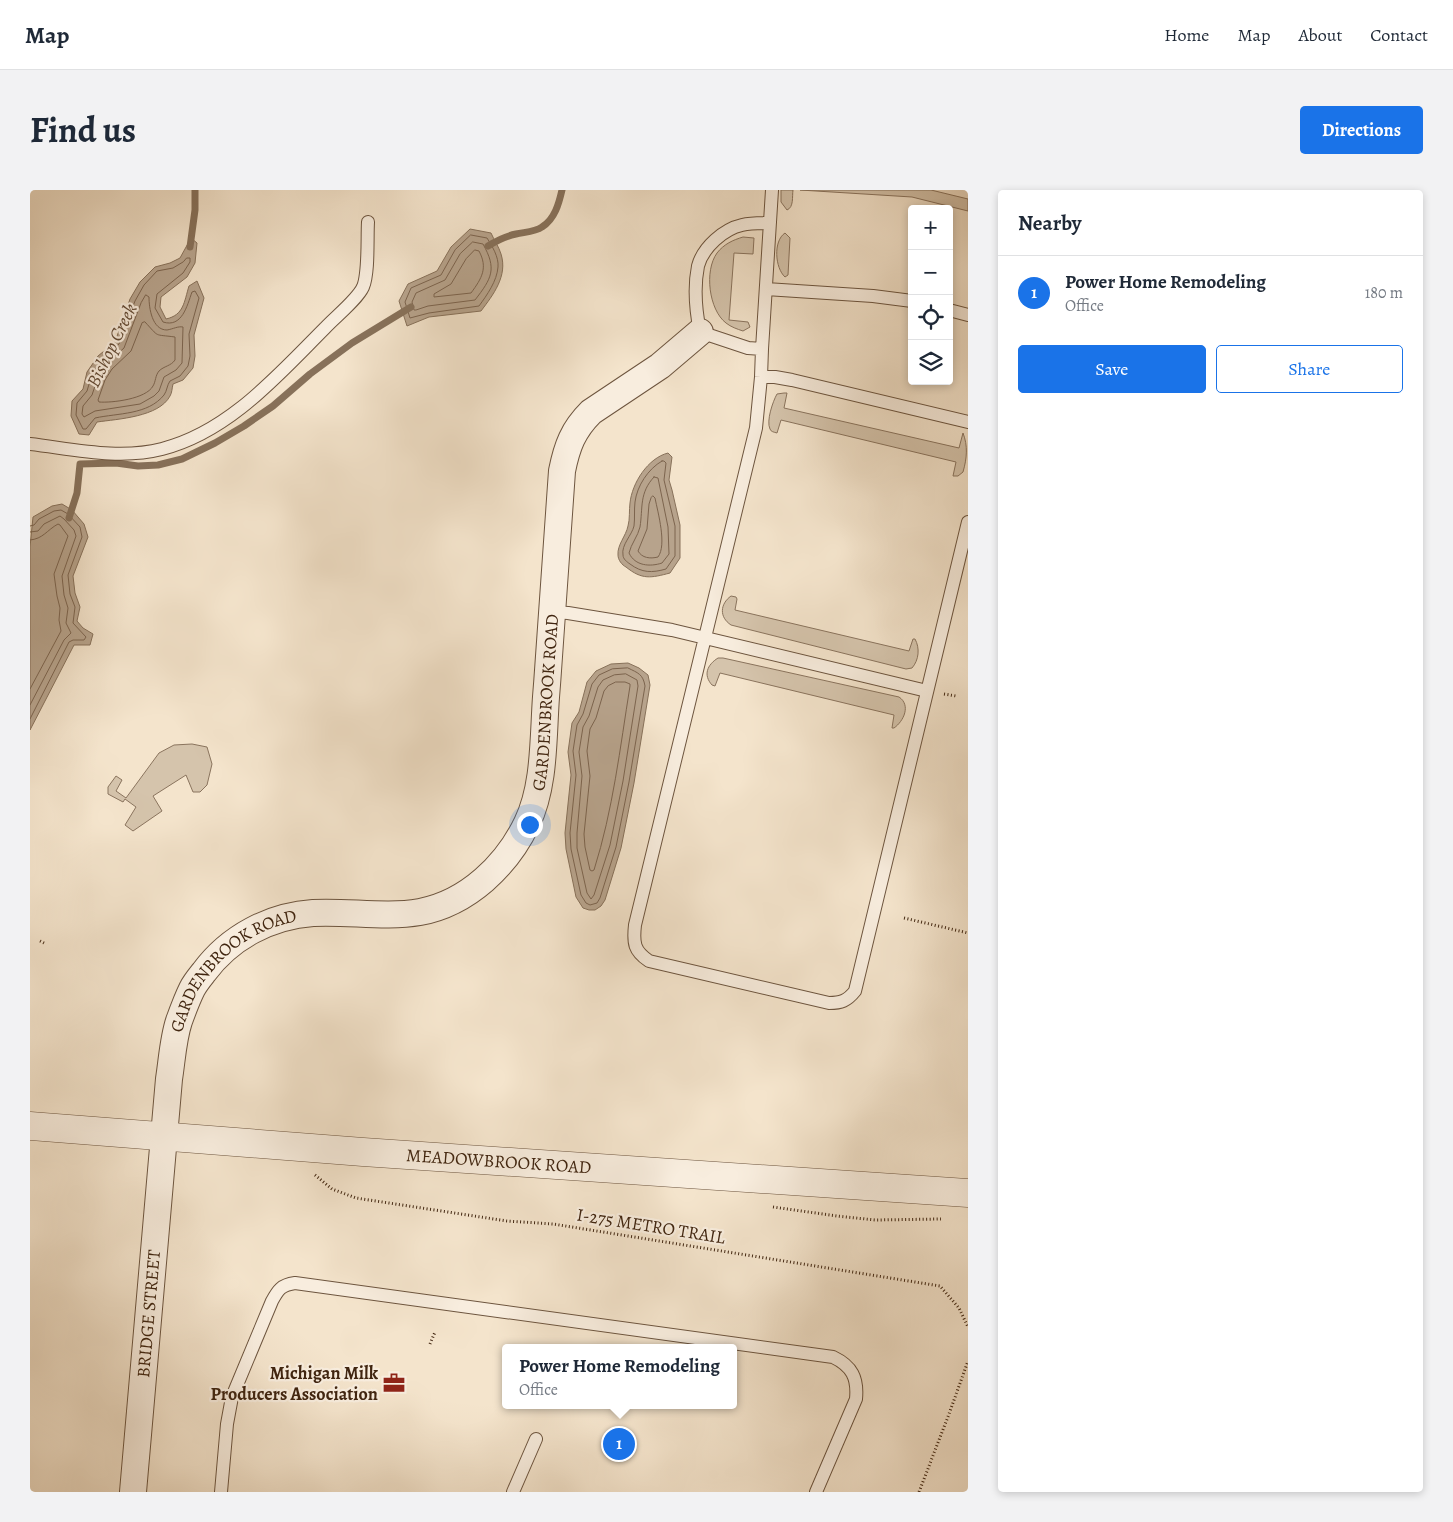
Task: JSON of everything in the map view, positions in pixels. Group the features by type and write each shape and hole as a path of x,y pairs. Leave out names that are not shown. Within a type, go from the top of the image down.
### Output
{"street":[{"name":"GARDENBROOK ROAD","path":"164,1136 169,1079 179,1022 193,987 214,958 238,938 264,924 285,917 336,912 403,914 421,912 443,906 479,885 497,868 514,847 528,822 538,797 562,471 566,452 574,433 582,421 592,412 660,366 700,332"},
{"name":"MEADOWBROOK ROAD","path":"30,1126 363,1152 968,1194"},
{"name":"BRIDGE STREET","path":"133,1492 164,1136"}],"lane":[{"path":"772,190 759,408 756,428 634,931 635,947 641,956 649,961 668,966 829,1004 839,1003 848,999 855,991 968,522"},
{"path":"30,444 116,454 138,453 162,449 192,439 231,416 288,365 358,294 366,279 368,222"},
{"path":"762,349 748,348 700,332 698,320 698,265 704,253 720,235 730,229 742,225 770,223"},
{"path":"766,289 873,296 908,300"},
{"path":"953,311 968,315"},
{"path":"761,377 792,380 968,422"},
{"path":"552,612 653,627 927,691"},
{"path":"221,1492 227,1424 232,1397 272,1301 277,1292 285,1285 295,1283 833,1357 848,1366 852,1372 857,1388 856,1399 816,1492"},
{"path":"513,1492 536,1438"}],"path":[{"path":"944,693 956,696"},
{"path":"904,918 968,933"},
{"name":"I-275 METRO TRAIL","path":"314,1174 332,1189 356,1198 507,1221 553,1224 940,1286 959,1308 968,1327"},
{"path":"430,1344 436,1332"},
{"path":"919,1492 968,1361"}],"shaded area":[{"path":"781,190 793,190 792,204 787,210 781,202"},
{"path":"800,190 931,190 968,199 968,211 953,207 953,205 944,205 912,197"},
{"path":"785,233 790,238 788,275 785,277 777,261 777,248 781,237"},
{"path":"743,237 754,238 753,254 734,253 729,320 748,322 750,327 743,331 730,326 720,317 712,300 710,280 713,261 717,253 729,243"},
{"path":"787,393 784,408 959,448 963,433 966,452 963,472 958,476 953,476 956,462 781,420 777,433 773,432 769,425 772,406 777,394"},
{"path":"731,596 737,599 735,610 909,651 913,639 915,639 918,650 916,661 912,668 906,669 731,625 724,618 722,611 727,599"},
{"path":"718,658 899,697 905,704 905,713 898,725 892,728 894,715 720,673 715,686 709,681 707,674 711,664"},
{"path":"192,744 207,747 212,764 207,785 200,792 193,792 186,775 153,796 162,811 133,831 125,825 136,807 125,799 123,802 108,794 108,787 116,776 122,780 116,791 126,798 159,753 174,745"}],"water":[{"path":"470,229 491,233 501,254 503,270 498,285 490,298 481,311 429,317 407,326 399,301 408,284 437,271 451,247"},
{"path":"191,238 197,243 195,263 187,277 161,297 160,307 166,319 172,317 180,311 189,286 197,281 204,298 194,335 195,356 193,368 183,380 173,384 170,396 165,403 157,408 137,416 97,422 89,435 79,434 71,416 72,401 83,389 87,372 98,356 115,342 130,299 140,282 155,267 180,258"},
{"path":"668,453 672,457 669,480 680,525 680,558 670,573 647,577 637,574 622,564 618,551 628,526 631,495 634,487 642,472 654,460"},
{"path":"62,504 72,510 84,524 88,537 73,576 75,593 80,607 77,621 83,628 93,634 90,645 74,645 30,730 30,547 33,517 52,506"},
{"path":"628,663 648,675 650,685 621,848 605,900 595,910 589,910 583,908 576,897 566,849 565,833 571,775 568,752 572,723 579,712 587,682 596,671 611,664"}],"waterway":[{"name":"Bishop Creek","path":"190,247 195,210 195,190"},
{"path":"488,246 509,236 536,230 546,224 556,210 562,190"},
{"path":"69,518 77,493 80,464 116,463 138,466 158,465 182,459 244,426 273,406 310,374 352,343 411,307"}],"place":[{"name":"Michigan Milk Producers Association","path":"394,1383"},
{"name":"Power Home Remodeling","path":"619,1444"}]}
